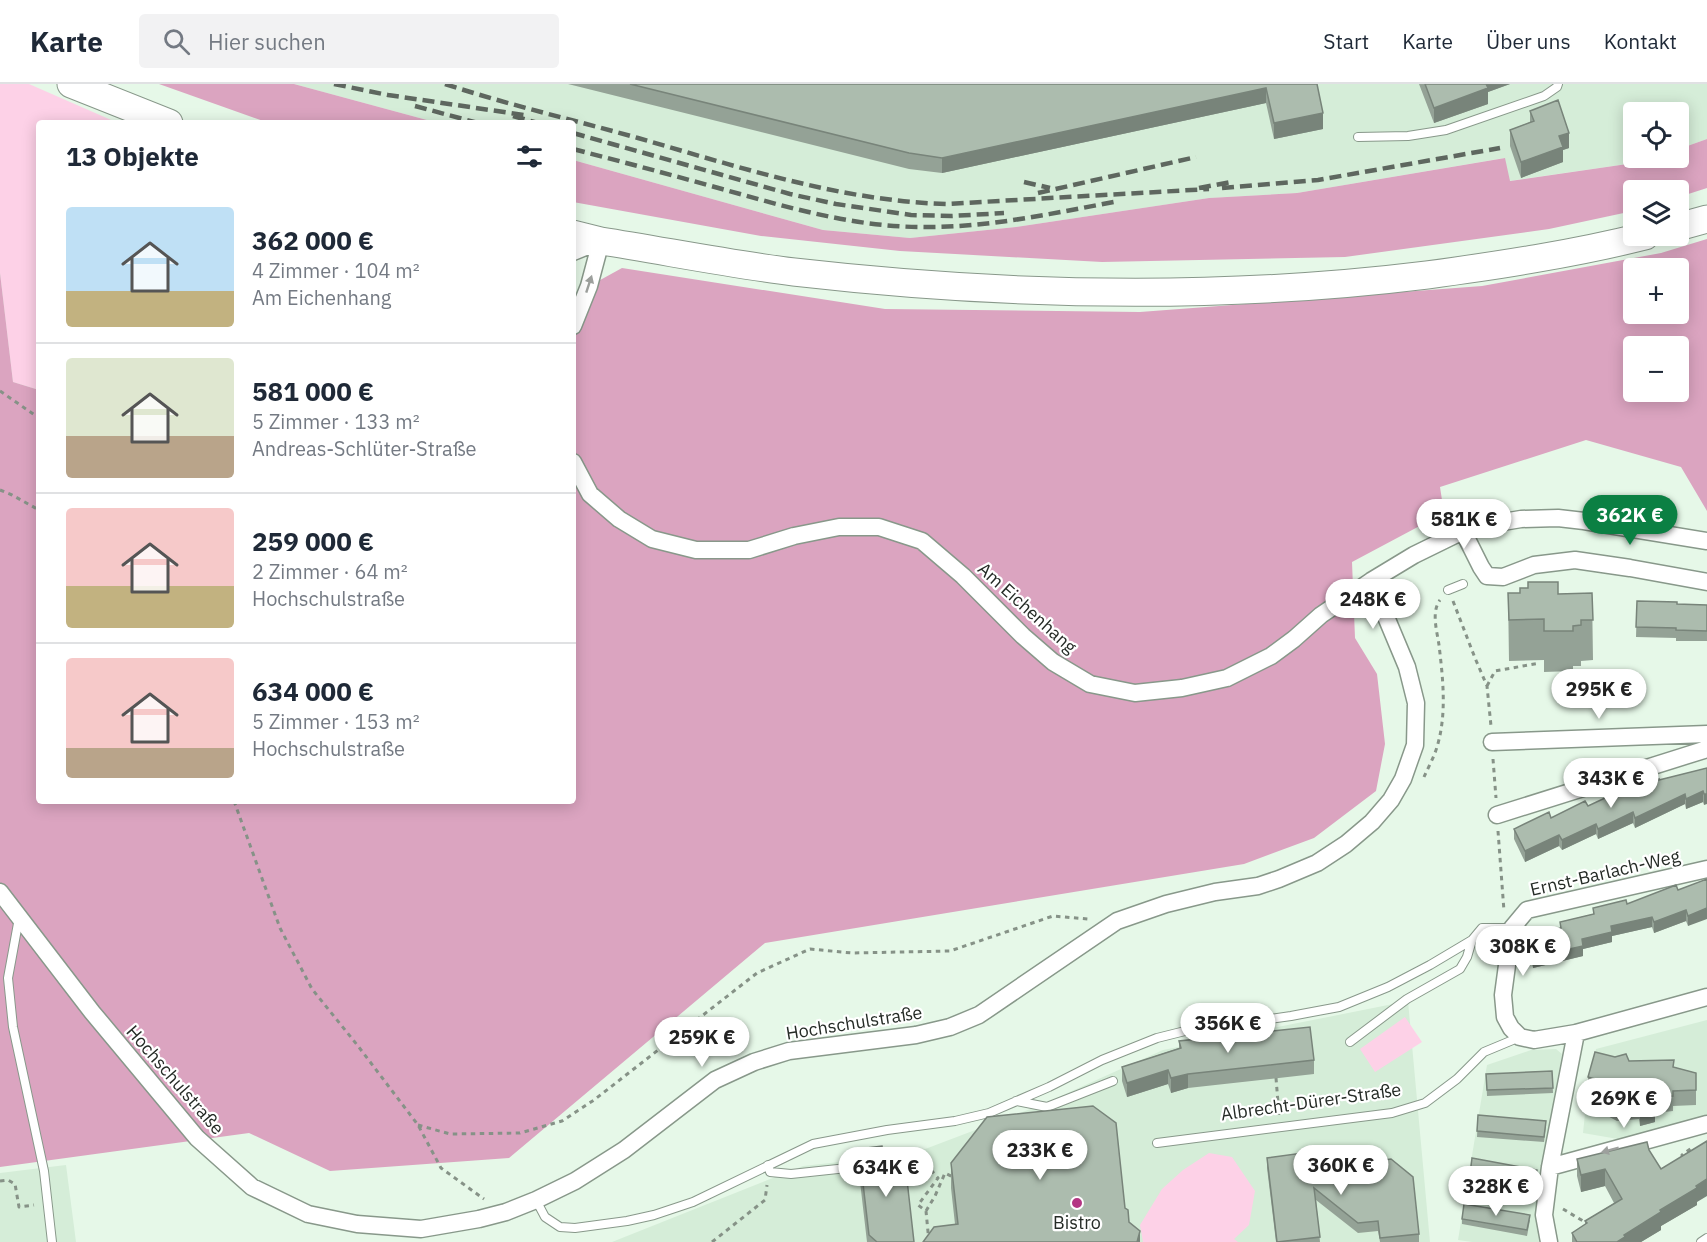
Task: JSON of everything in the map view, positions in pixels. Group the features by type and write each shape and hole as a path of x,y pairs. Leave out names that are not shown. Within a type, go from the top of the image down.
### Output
{"main road":[{"path":"71,84 161,120"},
{"path":"1689,224 1707,219"},
{"path":"576,235 733,263 812,274 953,287 1116,292 1234,290 1346,283 1551,256 1623,241"}],"street":[{"path":"576,251 601,241"},
{"path":"576,318 589,286 601,241"},
{"name":"Am Eichenhang","path":"576,468 590,494 619,519 652,539 696,550 748,550 794,536 838,527 879,527 922,541 963,576 1023,636 1053,662 1090,684 1135,693 1182,688 1227,678 1271,656 1321,615 1371,581 1414,555 1463,531 1521,519 1558,518 1707,541"},
{"path":"1463,531 1480,567 1487,576 1503,578 1534,565 1575,560 1707,582"},
{"name":"Hochschulstraße","path":"0,892 92,1012 197,1138 252,1187 308,1214 357,1224 421,1229 479,1219 506,1212 576,1181 624,1150 715,1080 754,1062 789,1051 916,1035 950,1027 979,1015 1117,921 1166,904 1215,892 1258,886 1279,879 1317,863 1346,844 1372,822 1391,800 1403,779 1414,745 1416,703 1407,668 1371,581"},
{"path":"1492,742 1707,734"},
{"path":"1497,815 1707,749"},
{"name":"Ernst-Barlach-Weg","path":"1512,928 1527,910 1707,869"},
{"path":"1512,928 1503,995 1504,1017 1520,1037 1534,1040 1576,1032 1707,997"},
{"path":"1549,1242 1544,1215 1546,1198 1576,1032"},
{"path":"1550,1167 1707,1124"}],"lane":[{"path":"1359,137 1408,136 1446,130 1544,96 1558,84"},
{"path":"1448,590 1463,584"},
{"path":"20,918 8,978 13,1027 44,1171 52,1242"},
{"path":"536,1200 545,1217 560,1227 575,1228 654,1215 693,1202 769,1168 813,1144 886,1130 956,1121 989,1113 1049,1087 1102,1060 1157,1038 1185,1031 1340,1007 1388,987 1430,965 1472,940 1482,928 1512,928"},
{"path":"1350,1042 1407,999 1460,969 1467,957 1472,940"},
{"name":"Albrecht-Dürer-Straße","path":"1157,1143 1392,1113 1425,1103 1457,1079 1484,1052 1520,1037"},
{"path":"1016,1101 1047,1107 1113,1081"},
{"path":"769,1168 791,1174 922,1160"},
{"path":"1701,1242 1707,1238"}],"path":[{"path":"0,391 36,416"},
{"path":"0,490 36,508"},
{"path":"1454,604 1487,686 1504,917 1512,928"},
{"path":"1487,686 1495,671 1540,663"},
{"path":"235,804 280,928 312,989 418,1125 441,1168 506,1212"},
{"path":"418,1125 450,1134 519,1133 562,1122 594,1100 757,973 810,949 852,953 950,951 1053,916 1117,921"},
{"path":"1276,1078 1280,1127"},
{"path":"1685,1160 1682,1155 1699,1142"},
{"path":"922,1160 938,1178 918,1205 926,1211"},
{"path":"712,1242 765,1200 769,1168"},
{"path":"929,1242 926,1211 945,1173 957,1180"},
{"path":"0,1181 8,1180 15,1184 19,1207 48,1204"},
{"path":"1546,1198 1588,1224"}],"shaded area":[{"path":"0,84 29,84 111,120 36,120 36,389 13,382 0,273"},
{"path":"159,84 294,84 427,120 261,120"},
{"path":"294,84 1707,84 1707,139 1689,145 1689,102 1623,102 1623,165 1509,181 1504,158 1297,193 1209,198 1016,227 910,238 823,230 576,161 576,120 427,120"},
{"path":"1707,139 1707,188 1689,194 1689,180 1623,180 1623,213 1549,229 1345,257 1102,262 900,251 761,236 576,203 576,161 823,230 910,238 1016,227 1209,198 1297,193 1505,158 1510,181 1623,165 1623,168 1689,168 1689,145"},
{"path":"1707,239 1707,511 1681,467 1586,440 1440,487 1444,513 1352,562 1355,638 1377,674 1385,744 1376,791 1314,838 1244,864 765,943 509,1158 330,1171 249,1133 0,1167 0,273 13,382 36,389 36,804 576,804 576,293 622,268 885,309 1140,312 1482,286 1623,260 1623,324 1689,324 1689,258 1634,258 1689,246"},
{"path":"1408,1001 1430,1242 612,1242 803,1166 912,1154 1041,1105 1163,1050"},
{"path":"1405,1017 1422,1042 1375,1072 1360,1049"},
{"path":"1707,1020 1707,1118 1618,1139 1583,1133 1587,1094 1596,1049"},
{"path":"1556,1049 1562,1054 1543,1160 1537,1213 1539,1242 1458,1240 1487,1065 1531,1050"},
{"path":"1209,1153 1232,1157 1255,1191 1249,1225 1234,1239 1238,1242 1143,1242 1140,1225 1162,1189 1183,1170"},
{"path":"66,1165 76,1242 0,1242 0,1173"}],"building":[{"path":"630,84 1317,84 1323,113 1274,123 1266,88 942,158 909,153"},
{"path":"1425,84 1486,84 1488,88 1434,108"},
{"path":"1558,100 1569,133 1559,136 1563,147 1521,162 1510,130 1534,121 1530,111"},
{"path":"1528,582 1558,582 1558,594 1592,593 1593,620 1581,620 1581,625 1573,626 1573,631 1544,631 1544,619 1509,620 1508,593 1520,593 1520,588 1528,588"},
{"path":"1637,601 1707,605 1707,631 1636,627"},
{"path":"1707,768 1707,794 1703,791 1686,799 1685,794 1635,818 1633,812 1598,829 1596,824 1562,840 1559,835 1525,851 1514,829 1549,812 1551,818 1585,801 1588,806 1622,790 1624,795 1659,779"},
{"path":"1707,879 1707,908 1688,916 1686,910 1654,922 1652,917 1611,926 1612,932 1582,939 1583,946 1533,957 1528,936 1561,928 1560,922 1594,914 1593,908 1626,900 1627,904 1676,885 1678,890"},
{"path":"1310,1027 1314,1060 1188,1074 1171,1078 1168,1070 1127,1083 1122,1067 1181,1048 1179,1041"},
{"path":"1595,1052 1615,1057 1626,1054 1629,1061 1674,1060 1673,1067 1696,1073 1696,1090 1673,1091 1673,1096 1654,1097 1655,1107 1640,1110 1639,1104 1617,1106 1600,1097 1605,1082 1588,1077"},
{"path":"1552,1071 1553,1088 1487,1090 1486,1074"},
{"path":"1093,1106 1116,1123 1125,1208 1128,1210 1129,1222 1140,1231 1137,1242 923,1242 934,1227 958,1224 951,1163 987,1117"},
{"path":"1478,1115 1546,1121 1544,1137 1477,1131"},
{"path":"1707,1141 1707,1179 1696,1186 1697,1188 1660,1210 1661,1212 1624,1235 1625,1237 1617,1242 1577,1242 1572,1233 1587,1223 1585,1221 1622,1199 1605,1169 1581,1175 1577,1159 1647,1142 1649,1150 1661,1169"},
{"path":"882,1146 884,1165 905,1162 914,1242 877,1242 869,1235 859,1149"},
{"path":"1310,1152 1312,1169 1391,1159 1413,1177 1419,1234 1380,1238 1378,1221 1358,1223 1314,1188 1320,1237 1277,1242 1267,1158"},
{"path":"1472,1158 1537,1170 1535,1185 1470,1174"},
{"path":"1464,1204 1530,1215 1527,1230 1462,1219"}],"railway":[{"path":"334,84 388,95 524,115"},
{"path":"445,84 571,120"},
{"path":"415,106 467,120"},
{"path":"513,116 527,120"},
{"path":"576,121 790,181 907,201 946,204 1209,189"},
{"path":"576,134 790,194 836,204 911,215 952,216 1004,213"},
{"path":"1222,188 1318,180 1500,148"},
{"path":"576,150 796,209 871,224 922,227 971,225 1046,215 1119,201"},
{"path":"1038,193 1196,157"},
{"path":"1024,182 1050,188"},
{"path":"1199,188 1231,182"}],"place":[{"name":"Bistro","path":"1077,1203"}]}
